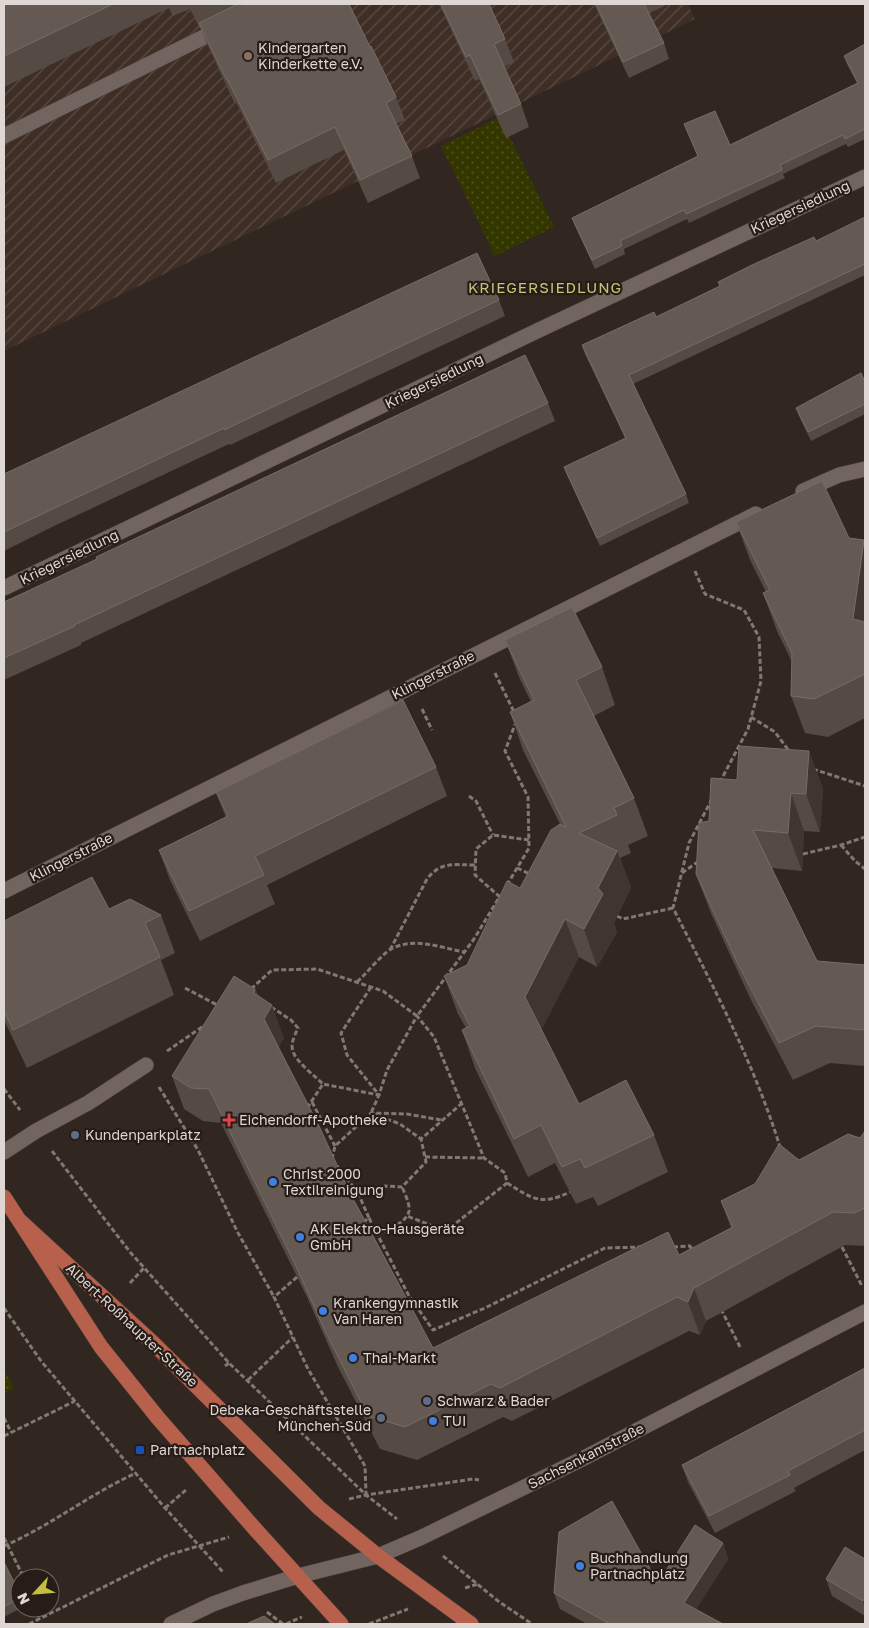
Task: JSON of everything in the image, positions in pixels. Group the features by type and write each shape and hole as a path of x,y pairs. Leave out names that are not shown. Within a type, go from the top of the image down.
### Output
{"main road":[{"name":"Albert-Roßhaupter-Straße","path":"4,1197 101,1346 158,1418 342,1624"},
{"name":"Albert-Roßhaupter-Straße","path":"20,1221 154,1344 319,1508 378,1556 471,1624"}],"street":[{"path":"4,136 235,21"},
{"name":"Kriegersiedlung","path":"4,588 539,330 865,177"},
{"path":"788,498 839,476 865,469"},
{"name":"Klingerstraße","path":"4,891 771,507"},
{"path":"4,1152 36,1131 88,1103 146,1065"},
{"name":"Sachsenkamstraße","path":"298,1576 378,1556 420,1538 753,1372 865,1312"},
{"path":"171,1624 213,1604 298,1576"}],"path":[{"path":"685,550 705,594 744,610 759,637 761,681 748,729 689,843 673,908 724,1009 767,1105 782,1152"},
{"path":"484,650 517,719 505,751 528,797 530,848 474,939 417,1016 387,1070 371,1113 335,1146 332,1161 358,1193 409,1296 433,1330 485,1308 605,1248 643,1247"},
{"path":"751,717 775,732 790,753"},
{"path":"812,769 865,786"},
{"path":"469,796 476,801 493,835"},
{"path":"500,897 475,875 476,849 493,835 529,840"},
{"path":"803,854 865,837"},
{"path":"841,845 855,862 865,869"},
{"path":"681,873 703,858"},
{"path":"357,982 390,950 433,871 445,864 475,865"},
{"path":"517,868 534,876"},
{"path":"617,916 622,919 673,908"},
{"path":"390,950 417,942 464,952"},
{"path":"248,992 272,970 317,968 383,992 417,1016 434,1037 484,1158 505,1173 507,1183 523,1193 542,1200 556,1198 570,1192"},
{"path":"371,987 341,1033 347,1055 379,1095"},
{"path":"185,988 227,1010"},
{"path":"270,1006 291,1020 298,1028 292,1050 323,1084 379,1095"},
{"path":"4,1089 144,1268 229,1362 366,1495 365,1466 308,1369 274,1297 237,1231 198,1150 146,1065 212,1020"},
{"path":"306,1111 323,1084"},
{"path":"312,1102 335,1146"},
{"path":"421,1139 461,1104"},
{"path":"371,1113 407,1114 442,1120"},
{"path":"358,1193 385,1186 402,1187 426,1162 421,1139 400,1124 371,1113"},
{"path":"425,1157 484,1158"},
{"path":"408,1216 443,1230 451,1227 507,1183"},
{"path":"377,1234 400,1223 408,1216 410,1209 402,1187"},
{"path":"361,1224 369,1218"},
{"path":"671,1247 690,1246 694,1255"},
{"path":"842,1247 865,1294"},
{"path":"130,1282 144,1268"},
{"path":"274,1297 297,1277"},
{"path":"717,1300 753,1372"},
{"path":"4,1308 41,1361 165,1508 243,1593 283,1624"},
{"path":"248,1381 293,1337"},
{"path":"225,1366 229,1362"},
{"path":"4,1436 75,1401"},
{"path":"4,1418 11,1432"},
{"path":"5,1545 94,1496 110,1485 136,1474"},
{"path":"165,1508 186,1490"},
{"path":"4,1538 5,1545 18,1568"},
{"path":"478,1584 498,1601 532,1624"}],"shaded area":[{"path":"4,4 688,4 695,19 4,351"},
{"path":"500,117 554,227 495,256 441,146"},
{"path":"4,1370 14,1388 4,1394"}],"building":[{"path":"4,4 113,4 4,56"},
{"path":"238,4 246,4 247,6 251,4 349,4 396,97 386,103 412,156 360,180 335,127 268,160 199,23"},
{"path":"441,4 489,4 505,39 494,44 521,104 498,115 470,55 466,57"},
{"path":"596,4 644,4 664,43 623,62"},
{"path":"865,44 865,129 845,139 843,135 780,165 782,170 686,214 684,210 620,241 622,246 592,260 572,218 698,156 684,124 715,111 730,145 858,83 844,56"},
{"path":"865,217 865,264 629,375 686,494 597,538 564,467 626,438 582,345 654,312 656,317 720,286 718,282 752,265 814,237 816,241"},
{"path":"477,253 499,300 4,532 4,474"},
{"path":"525,355 548,403 4,658 4,602"},
{"path":"861,373 865,382 865,404 808,432 796,408"},
{"path":"822,481 849,538 864,540 853,619 865,622 865,674 814,699 791,696 792,653 763,593 770,590 736,522"},
{"path":"572,607 602,667 576,680 634,798 614,808 617,815 579,833 617,851 598,888 603,894 584,929 565,919 525,997 579,1104 626,1080 654,1135 585,1168 580,1159 562,1167 541,1125 514,1139 462,1030 470,1026 444,976 467,965 507,881 520,888 551,830 560,824 566,827 510,712 534,700 505,640"},
{"path":"403,700 436,767 255,856 264,875 189,911 159,850 228,816 216,792"},
{"path":"739,746 809,751 806,794 791,793 788,833 753,830 817,961 865,965 865,1030 816,1026 779,1043 737,962 696,874 699,823 709,821 711,778 737,780"},
{"path":"92,877 109,909 130,899 161,915 145,923 160,957 13,1030 4,1011 4,921"},
{"path":"234,976 255,989 254,993 272,1005 264,1019 320,1128 349,1191 433,1348 668,1232 679,1255 733,1227 721,1201 755,1184 779,1144 799,1160 848,1134 860,1138 865,1131 865,1208 854,1213 833,1212 694,1288 688,1302 677,1297 500,1388 491,1384 405,1427 368,1416 209,1089 191,1088 172,1076"},
{"path":"865,1368 865,1430 788,1471 790,1475 709,1516 682,1465"},
{"path":"612,1501 658,1583 695,1525 723,1543 684,1603 723,1624 610,1624 554,1593 559,1532"},
{"path":"845,1547 865,1559 865,1597 863,1601 826,1579"},
{"path":"4,1562 10,1574 10,1604 4,1607"},
{"path":"264,1616 275,1624 246,1624"}],"place":[{"name":"Kindergarten Kinderkette e.V.","path":"248,56"},
{"name":"Eichendorff-Apotheke","path":"229,1120"},
{"name":"Kundenparkplatz","path":"75,1135"},
{"name":"Christ 2000 Textilreinigung","path":"273,1182"},
{"name":"AK Elektro-Hausgeräte GmbH","path":"300,1237"},
{"name":"Krankengymnastik Van Haren","path":"323,1311"},
{"name":"Thai-Markt","path":"353,1358"},
{"name":"Schwarz & Bader","path":"427,1401"},
{"name":"Debeka-Geschäftsstelle München-Süd","path":"381,1418"},
{"name":"TUI","path":"433,1421"},
{"name":"Partnachplatz","path":"140,1450"},
{"name":"Buchhandlung Partnachplatz","path":"580,1566"}],"district":[{"name":"KRIEGERSIEDLUNG","path":"545,288"}]}
